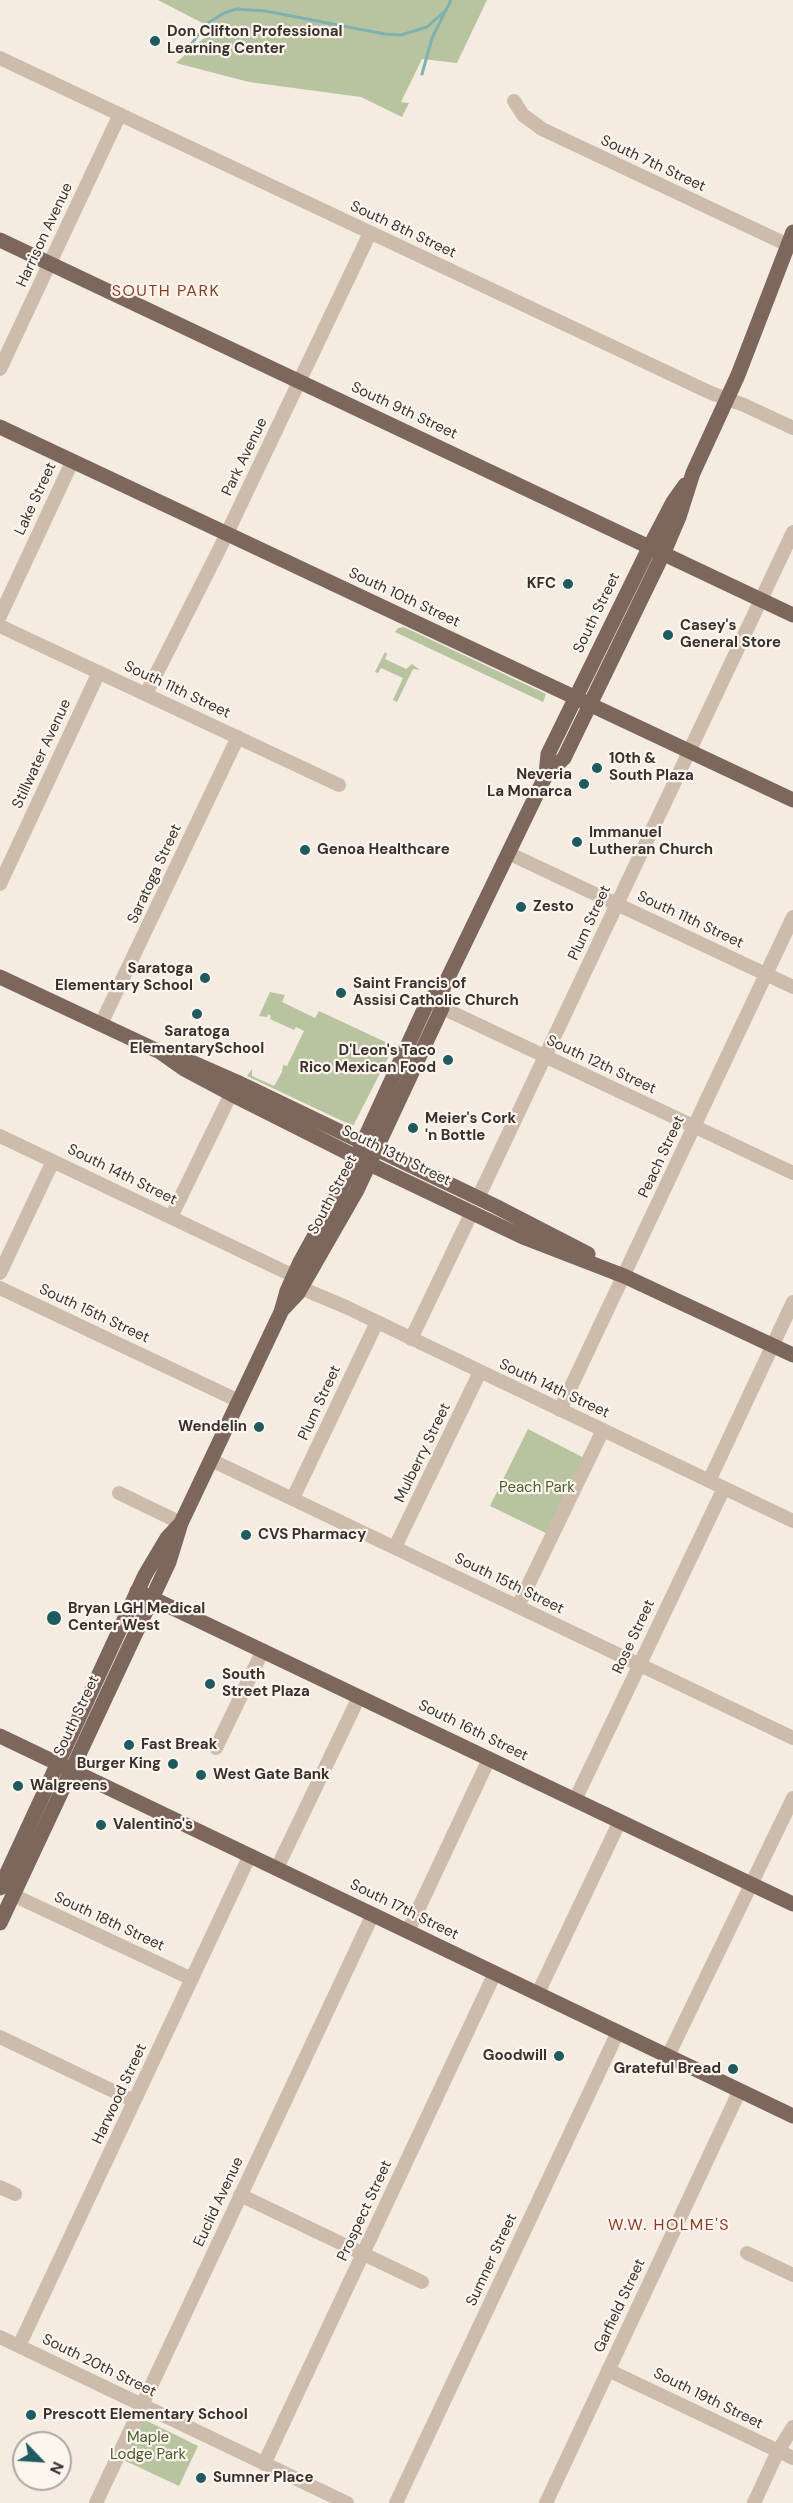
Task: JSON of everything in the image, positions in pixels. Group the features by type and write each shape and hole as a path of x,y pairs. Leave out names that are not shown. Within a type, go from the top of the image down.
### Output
{"main road":[{"name":"South Street","path":"0,1923 7,1891 64,1767 137,1591 156,1556 181,1523 281,1312 367,1154 442,988 546,776 548,754 583,702 657,549 673,502 693,473 728,400 790,239"},
{"name":"South 9th Street","path":"0,240 793,615"},
{"name":"South 10th Street","path":"0,427 793,800"},
{"name":"South 13th Street","path":"0,976 160,1052 187,1060 217,1073 367,1154"},
{"name":"South 13th Street","path":"160,1052 184,1069 231,1094 475,1205 523,1237 624,1276 793,1355"},
{"name":"South Street","path":"64,1767 152,1598 177,1542 181,1523"},
{"name":"South 16th Street","path":"137,1591 793,1904"},
{"name":"South 17th Street","path":"0,1736 793,2116"}],"street":[{"name":"South 8th Street","path":"0,58 370,233 793,428"},
{"name":"South 7th Street","path":"514,101 523,116 542,129 790,239"},
{"name":"Harrison Avenue","path":"0,369 120,114"},
{"name":"Park Avenue","path":"146,694 226,534 370,233"},
{"name":"Lake Street","path":"0,616 72,462"},
{"name":"Plum Street","path":"411,1339 793,532"},
{"name":"South 11th Street","path":"0,626 339,785"},
{"name":"Stillwater Avenue","path":"0,884 99,672"},
{"name":"Saratoga Street","path":"101,1024 238,737"},
{"name":"South 11th Street","path":"508,853 793,987"},
{"name":"Peach Street","path":"560,1410 793,917"},
{"name":"South 12th Street","path":"435,1004 793,1173"},
{"path":"171,1217 231,1094"},
{"name":"South 14th Street","path":"0,1136 171,1217 411,1339 793,1521"},
{"path":"0,1273 53,1161"},
{"name":"South 15th Street","path":"0,1288 239,1401"},
{"path":"709,1481 793,1302"},
{"name":"Plum Street","path":"293,1498 377,1322"},
{"name":"Mulberry Street","path":"395,1547 480,1372"},
{"path":"518,1606 603,1430"},
{"name":"South 15th Street","path":"211,1460 793,1738"},
{"name":"Rose Street","path":"575,1800 724,1488"},
{"path":"118,1493 181,1523"},
{"path":"216,1748 262,1650"},
{"path":"277,1868 359,1697"},
{"path":"408,1931 489,1759"},
{"path":"668,2056 793,1798"},
{"path":"538,1993 620,1821"},
{"name":"Harwood Street","path":"19,2346 250,1856"},
{"name":"South 18th Street","path":"7,1891 192,1979"},
{"name":"Euclid Avenue","path":"96,2503 373,1914"},
{"name":"Prospect Street","path":"264,2464 495,1973"},
{"name":"Sumner Street","path":"396,2503 618,2032"},
{"path":"0,2037 134,2101"},
{"name":"Garfield Street","path":"546,2503 740,2090"},
{"path":"0,2187 15,2194"},
{"path":"240,2196 422,2282"},
{"path":"747,2253 793,2275"},
{"name":"South 20th Street","path":"0,2337 343,2502"},
{"name":"South 19th Street","path":"608,2370 793,2458"},
{"path":"753,2503 778,2451 793,2427"}],"green space":[{"path":"158,0 487,0 457,63 422,59 401,102 409,103 402,117 361,97 249,82 176,63 214,29"},
{"path":"404,627 546,694 543,702 395,632 398,628"},
{"path":"385,652 387,654 385,659 406,669 412,664 420,670 413,669 397,702 393,700 403,678 381,668 378,673 375,672"},
{"path":"270,992 285,995 282,1002 315,1018 319,1011 394,1046 353,1126 247,1076 252,1069 252,1076 274,1086 282,1072 283,1065 287,1066 304,1031 296,1027 294,1030 270,1019 271,1016 268,1014 267,1017 259,1016"},
{"name":"Peach Park","path":"528,1429 588,1460 552,1536 490,1506"},
{"name":"Maple Lodge Park","path":"137,2416 198,2446 179,2486 117,2457"}],"waterway":[{"path":"422,74 432,38 451,0"},
{"path":"188,49 205,25 224,13 237,9 265,11 401,35 427,27 446,10"}],"place":[{"name":"Don Clifton Professional Learning Center","path":"155,41"},
{"name":"KFC","path":"568,584"},
{"name":"Casey's General Store","path":"668,635"},
{"name":"10th & South Plaza","path":"597,768"},
{"name":"Neveria La Monarca","path":"584,784"},
{"name":"Immanuel Lutheran Church","path":"577,842"},
{"name":"Genoa Healthcare","path":"305,850"},
{"name":"Zesto","path":"521,907"},
{"name":"Saratoga Elementary School","path":"205,978"},
{"name":"Saint Francis of Assisi Catholic Church","path":"341,993"},
{"name":"Saratoga ElementarySchool","path":"197,1014"},
{"name":"D'Leon's Taco Rico Mexican Food","path":"448,1060"},
{"name":"Meier's Cork 'n Bottle","path":"413,1128"},
{"name":"Wendelin","path":"259,1427"},
{"name":"CVS Pharmacy","path":"246,1535"},
{"name":"Bryan LGH Medical Center West","path":"54,1618"},
{"name":"South Street Plaza","path":"210,1684"},
{"name":"Fast Break","path":"129,1745"},
{"name":"Burger King","path":"173,1764"},
{"name":"West Gate Bank","path":"201,1775"},
{"name":"Walgreens","path":"18,1786"},
{"name":"Valentino's","path":"101,1825"},
{"name":"Goodwill","path":"559,2056"},
{"name":"Grateful Bread","path":"733,2069"},
{"name":"Prescott Elementary School","path":"31,2415"},
{"name":"Sumner Place","path":"201,2478"}],"district":[{"name":"SOUTH PARK","path":"166,292"},
{"name":"W.W. HOLME'S","path":"669,2226"}]}
